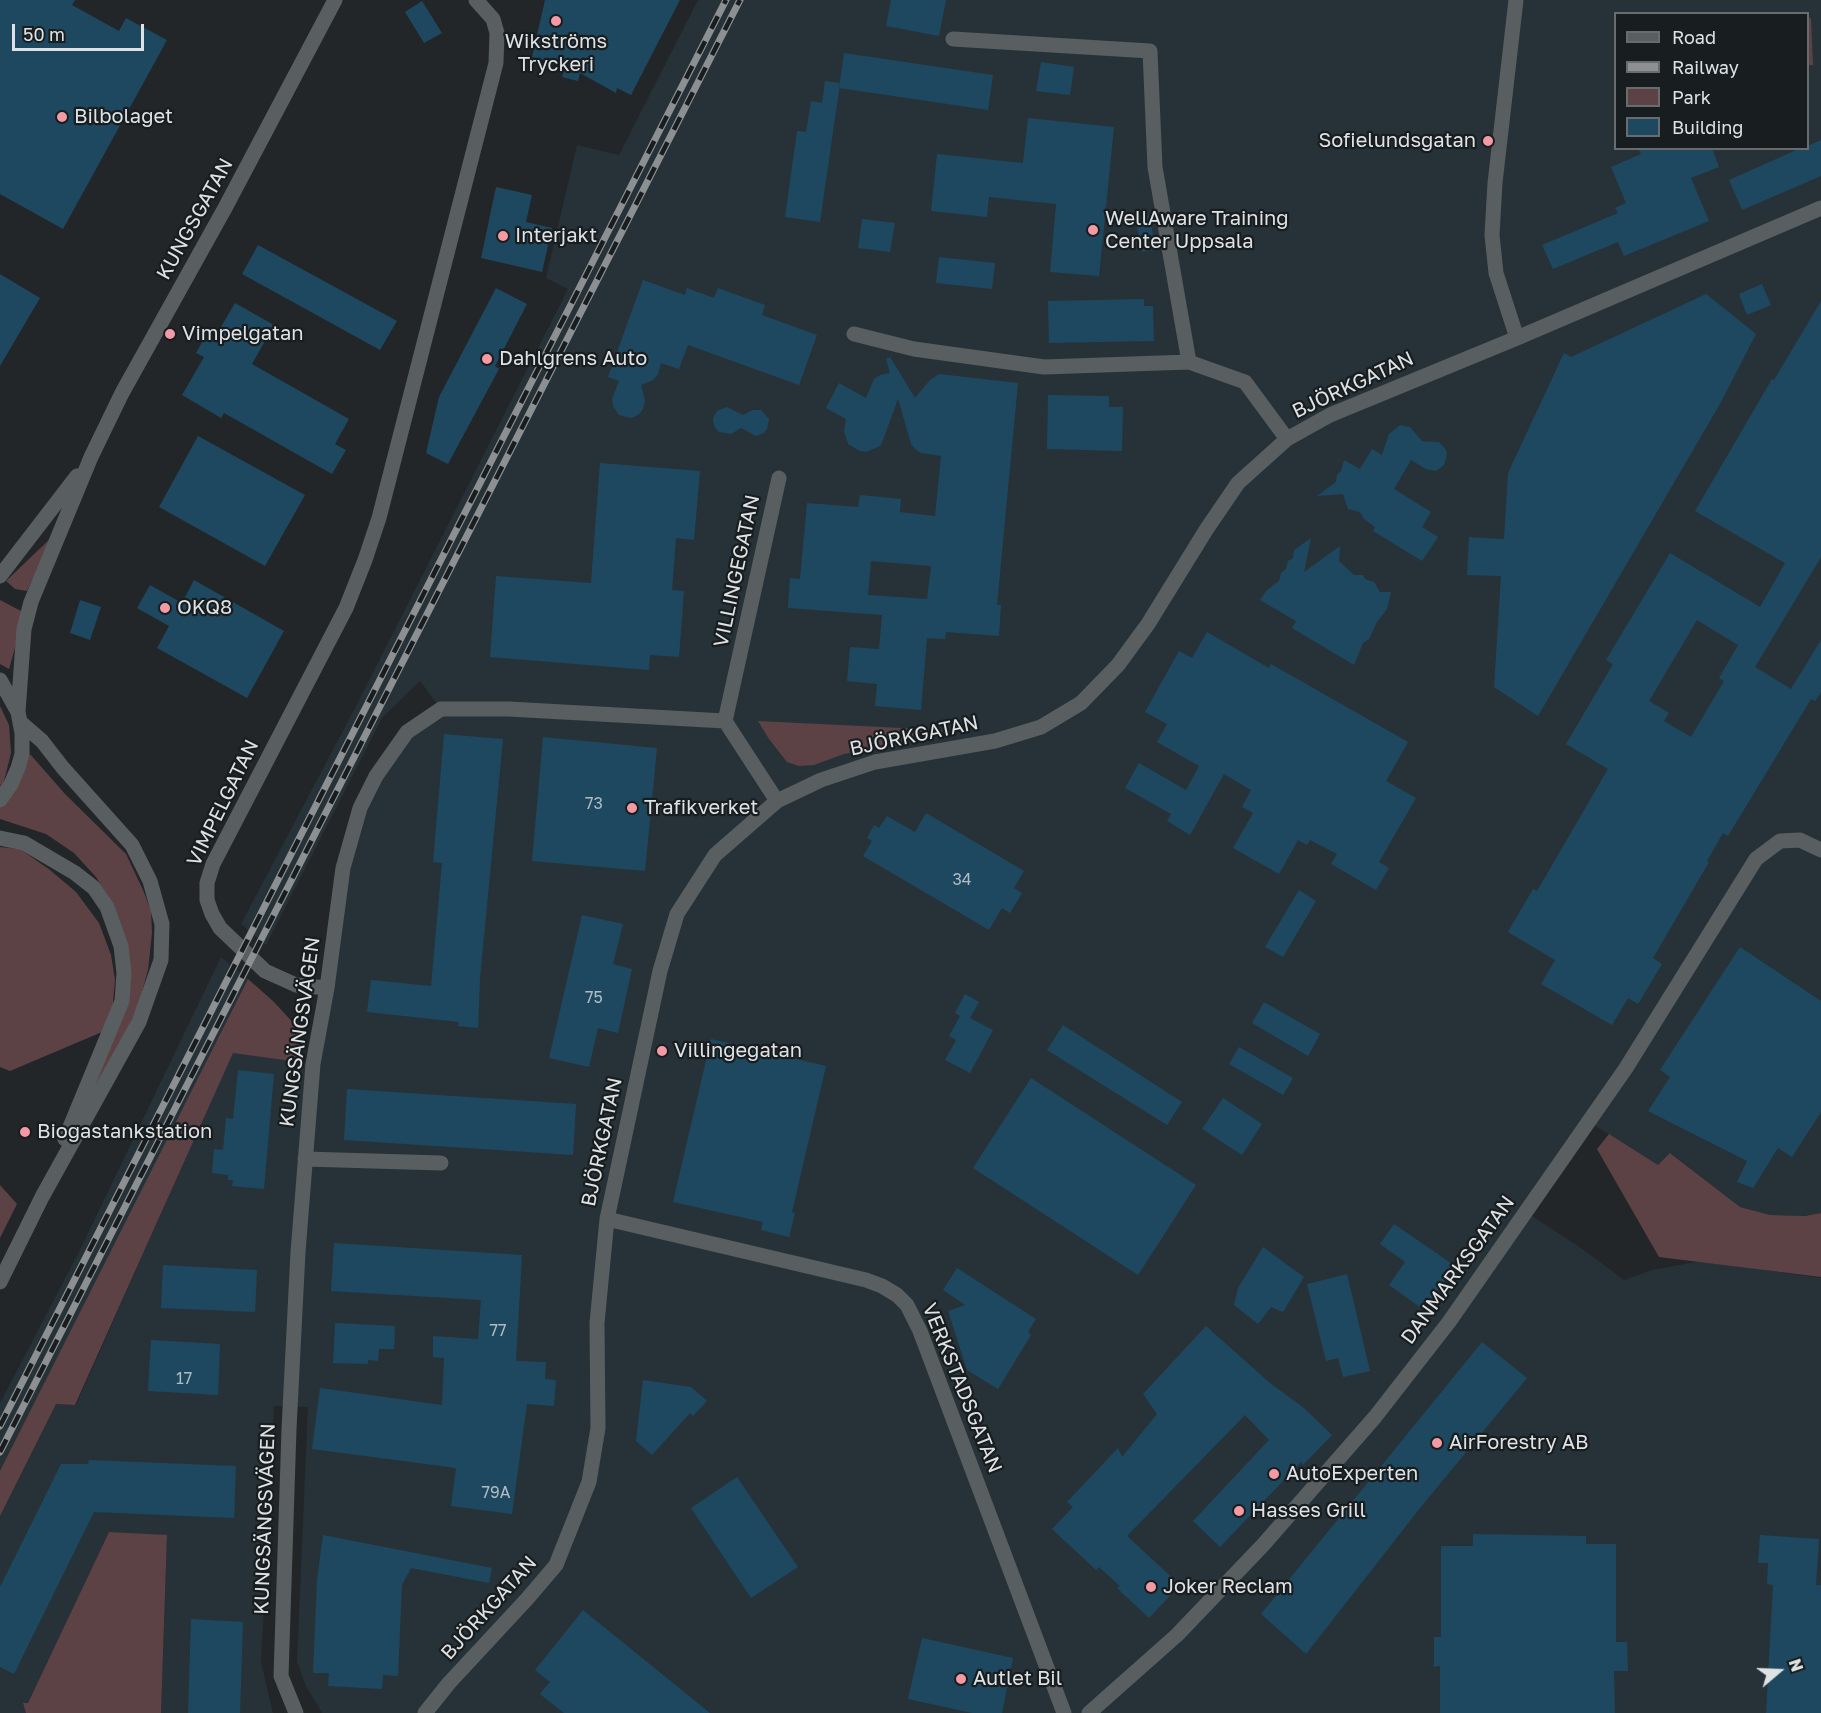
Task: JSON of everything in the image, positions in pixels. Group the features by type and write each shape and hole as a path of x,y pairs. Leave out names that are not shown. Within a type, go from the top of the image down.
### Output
{"street":[{"name":"KUNGSGATAN","path":"0,800 11,784 21,754 22,733 19,717 24,629 31,602 91,457 122,393 225,208 335,0"},
{"name":"VIMPELGATAN","path":"327,988 296,985 265,971 220,928 207,900 207,883 213,864 346,608 379,518 496,63 497,33 493,19 476,0"},
{"path":"1516,0 1495,183 1492,235 1496,273 1517,338"},
{"path":"953,39 1150,51 1155,167 1189,362"},
{"name":"BJÖRKGATAN","path":"425,1713 556,1564 589,1482 598,1428 597,1323 607,1219 660,971 677,914 715,855 777,801 821,780 875,762 995,741 1041,727 1081,703 1118,665 1148,624 1238,483 1287,439 1330,415 1821,208"},
{"path":"854,334 914,349 1044,367 1189,362 1245,382 1287,439"},
{"name":"KUNGSGATAN","path":"0,576 27,544 91,457"},
{"name":"VILLINGEGATAN","path":"725,721 778,478"},
{"path":"0,680 19,717 132,845 150,881 162,924 161,960 139,1022 42,1197 0,1282"},
{"name":"KUNGSÄNGSVÄGEN","path":"296,1713 281,1676 289,1429 298,1252 313,1064 327,988 343,868 360,808 376,776 407,732 441,709 509,709 725,721"},
{"path":"725,721 777,801"},
{"path":"0,838 24,843 75,873 94,888 107,907 121,946 124,973 122,1001 42,1197"},
{"name":"DANMARKSGATAN","path":"1089,1713 1177,1635 1263,1545 1375,1417 1442,1330 1626,1068 1756,859 1780,841 1800,840 1821,850"},
{"path":"305,1159 441,1163"},
{"name":"VERKSTADSGATAN","path":"607,1219 866,1280 890,1291 907,1305 920,1331 1064,1713"}],"shaded area":[{"path":"698,0 1821,0 1821,1213 1805,1216 1770,1215 1740,1207 1671,1153 1658,1165 1589,1122 1526,1212 1624,1280 1652,1270 1701,1261 1821,1278 1821,1713 322,1713 305,1684 297,1661 308,1407 274,1406 261,1662 273,1713 161,1713 167,1536 109,1532 28,1703 23,1703 26,1713 0,1713 0,1516 56,1404 76,1405 233,1052 312,1064 360,808 407,732 441,709 420,681 382,718 266,945 241,924 357,704 568,289 546,278 577,145 619,155"},
{"path":"221,957 248,979 170,1140 0,1473 0,1403 77,1256"}],"green space":[{"path":"1809,18 1811,18 1813,65 1809,65"},
{"path":"53,536 27,591 15,589 6,581"},
{"path":"0,600 25,613 9,669 0,664"},
{"path":"0,706 9,725 11,753 4,781 0,786"},
{"path":"758,721 943,730 941,734 844,754 814,765 799,766 787,762"},
{"path":"30,754 65,794 126,854 151,911 152,933 148,970 138,1006 108,1071 83,1112 126,1003 114,905 96,877 74,853 46,834 0,819 0,803 20,774"},
{"path":"0,847 20,849 76,892 99,923 111,955 115,980 112,1014 102,1032 10,1071 0,1067"},
{"path":"248,979 297,1027 300,1045 299,1062 233,1053 75,1405 56,1404 0,1516 0,1471"},
{"path":"1609,1134 1658,1165 1670,1153 1740,1207 1770,1215 1805,1216 1821,1213 1821,1277 1659,1257 1597,1149"},
{"path":"0,1185 17,1204 0,1238"},
{"path":"109,1532 167,1535 161,1713 26,1713 23,1703 28,1703"}],"building":[{"name":"Bilbolaget","path":"0,0 75,0 72,5 119,31 126,18 167,40 63,229 0,194"},
{"path":"545,0 680,0 631,95 617,88 616,93 580,73 578,81 562,77 565,65 532,57"},
{"path":"891,0 946,0 939,36 886,26"},
{"path":"422,1 442,33 424,43 405,12"},
{"path":"844,53 993,75 988,110 839,88"},
{"path":"1041,62 1074,67 1070,95 1036,91"},
{"path":"825,81 840,83 820,222 785,217 797,131 806,132 811,101 822,103"},
{"path":"1028,118 1114,127 1099,276 1050,272 1056,204 989,197 987,217 931,211 937,154 1023,163"},
{"path":"1821,140 1821,176 1742,210 1729,180 1796,150 1809,150 1809,146"},
{"path":"1639,150 1713,150 1719,167 1691,178 1709,221 1624,256 1618,242 1553,269 1542,245 1618,213 1615,208 1626,203 1611,167 1641,154"},
{"path":"496,187 532,195 526,222 552,228 542,272 481,258"},
{"path":"1149,215 1156,249 1142,252 1135,218"},
{"path":"862,219 895,223 890,252 858,248"},
{"path":"258,245 397,321 380,350 242,274"},
{"path":"939,257 995,263 992,289 936,283"},
{"path":"0,274 40,298 0,366"},
{"path":"643,280 685,295 687,288 714,298 718,288 765,305 762,315 817,335 799,385 688,345 679,369 661,363 658,374 653,380 641,385 645,401 638,415 631,418 619,415 613,406 612,399 619,381 608,377"},
{"path":"1762,284 1771,305 1747,315 1739,294"},
{"path":"496,288 527,304 495,366 499,369 448,464 426,453 439,397"},
{"path":"1706,294 1756,334 1721,402 1538,716 1494,687 1501,576 1467,575 1469,537 1504,539 1508,473 1564,353 1571,357"},
{"path":"1144,299 1144,306 1153,306 1154,341 1049,343 1048,301"},
{"path":"1821,301 1821,557 1755,667 1791,689 1821,640 1821,692 1815,701 1811,699 1728,836 1723,833 1707,861 1709,862 1653,958 1662,964 1638,1004 1628,998 1612,1025 1541,984 1555,960 1508,932 1533,889 1537,891 1608,769 1566,744 1613,664 1606,660 1670,553 1760,607 1785,563 1695,511 1772,379 1774,380","holes":["1697,620 1738,645 1719,678 1724,681 1691,737 1664,721 1669,713 1649,701"]},
{"path":"235,303 274,325 252,364 349,419 335,444 346,450 332,474 224,413 221,418 182,395 204,357 196,353 207,333 215,337"},
{"path":"890,357 915,398 930,380 939,374 1018,383 997,605 1001,605 999,636 946,632 945,639 927,638 921,710 875,706 877,684 847,681 850,647 879,649 882,615 788,608 790,578 800,579 807,503 858,507 860,495 901,499 900,512 935,516 941,456 921,453 911,444 898,399 880,446 866,452 848,444 844,431 846,419 826,408 839,383 866,398 874,379 890,373 886,359","holes":["871,561 931,566 927,599 868,595"]},
{"path":"1048,395 1109,396 1109,407 1123,407 1122,451 1047,449"},
{"path":"727,407 743,415 752,410 761,410 769,419 767,429 756,436 741,428 731,434 719,432 714,426 713,418 717,411"},
{"path":"1400,425 1410,427 1422,441 1439,442 1447,455 1444,465 1436,471 1426,469 1411,460 1394,489 1431,512 1422,527 1438,537 1422,561 1373,531 1375,527 1364,519 1360,512 1348,509 1343,494 1317,496 1336,482 1344,460 1360,469 1372,449 1382,455 1389,434"},
{"path":"198,436 305,495 265,566 159,507"},
{"path":"600,463 700,471 694,540 676,538 672,590 684,591 679,657 650,655 649,670 490,657 496,576 591,583"},
{"path":"1311,538 1304,572 1340,546 1339,561 1354,575 1363,575 1365,579 1374,582 1380,592 1391,592 1387,609 1377,622 1369,639 1363,643 1354,665 1292,628 1296,621 1260,600 1266,591 1279,581 1288,561 1293,558 1294,550"},
{"path":"194,580 284,631 247,698 157,648 169,626 137,608 150,585 182,603"},
{"path":"80,600 101,607 90,640 70,633"},
{"path":"1207,632 1269,668 1271,664 1408,742 1386,781 1416,798 1379,862 1389,868 1376,890 1331,864 1337,854 1310,840 1307,845 1298,840 1279,874 1233,848 1253,813 1242,807 1251,790 1224,774 1190,835 1167,821 1171,814 1125,788 1139,763 1186,790 1199,766 1157,742 1167,724 1145,712 1179,651 1192,658"},
{"path":"444,734 503,739 480,978 478,1028 458,1026 459,1022 367,1012 371,980 431,986 442,863 433,862"},
{"path":"543,737 657,748 645,871 532,861"},
{"path":"926,813 1024,871 1014,888 1022,893 1010,913 1002,908 989,930 863,856 872,841 867,838 874,825 879,828 887,816 915,832"},
{"path":"1299,890 1316,901 1283,957 1265,947"},
{"path":"582,915 623,924 613,964 632,969 618,1033 598,1028 589,1067 549,1058"},
{"path":"1740,947 1821,1001 1821,1112 1792,1157 1778,1148 1753,1188 1737,1182 1747,1161 1648,1111 1670,1077 1660,1070"},
{"path":"965,994 979,1002 970,1018 993,1030 970,1073 945,1060 956,1040 949,1036 960,1016 955,1013"},
{"path":"1264,1002 1320,1034 1308,1056 1252,1023"},
{"path":"1063,1025 1182,1102 1167,1125 1047,1050"},
{"path":"711,1039 826,1066 792,1212 795,1213 789,1237 761,1230 763,1222 673,1202"},
{"path":"1239,1047 1293,1078 1283,1095 1229,1064"},
{"path":"238,1070 274,1074 264,1189 232,1186 233,1180 228,1180 228,1175 212,1173 214,1149 223,1150 226,1118 233,1119"},
{"path":"1031,1078 1196,1185 1138,1275 973,1168"},
{"path":"347,1089 576,1104 573,1155 344,1140"},
{"path":"1223,1098 1262,1124 1242,1155 1202,1129"},
{"path":"1394,1224 1455,1266 1424,1310 1389,1285 1405,1262 1380,1244"},
{"path":"334,1243 522,1255 516,1361 546,1362 545,1379 556,1380 554,1406 527,1404 512,1514 451,1506 456,1468 312,1449 320,1388 442,1405 444,1358 433,1357 433,1336 478,1339 481,1300 331,1291"},
{"path":"1263,1247 1304,1277 1283,1312 1271,1307 1258,1324 1234,1305 1238,1288"},
{"path":"163,1265 257,1270 255,1312 161,1308"},
{"path":"957,1268 1036,1319 1028,1332 1031,1335 998,1389 967,1370 948,1311 965,1305 943,1290"},
{"path":"1347,1274 1370,1371 1343,1377 1338,1358 1326,1361 1307,1284"},
{"path":"335,1323 395,1326 394,1349 379,1349 378,1361 368,1360 368,1364 333,1363"},
{"path":"1206,1326 1271,1384 1304,1408 1332,1435 1303,1465 1301,1462 1220,1547 1193,1521 1269,1440 1245,1415 1127,1536 1180,1585 1149,1618 1117,1588 1120,1586 1099,1567 1096,1570 1052,1529 1073,1507 1067,1502 1118,1448 1122,1457 1157,1414 1143,1394"},
{"path":"151,1340 220,1344 218,1395 148,1391"},
{"path":"1482,1342 1527,1378 1420,1508 1306,1654 1261,1614"},
{"path":"643,1380 691,1387 707,1401 693,1416 690,1413 652,1455 636,1441"},
{"path":"89,1460 236,1466 234,1518 94,1512 14,1674 0,1667 0,1587 61,1464 88,1464"},
{"path":"737,1477 798,1567 751,1598 691,1508"},
{"path":"1473,1534 1586,1536 1586,1544 1616,1544 1616,1642 1627,1642 1628,1671 1614,1671 1615,1713 1440,1713 1440,1666 1434,1667 1434,1637 1441,1637 1441,1546 1473,1546"},
{"path":"323,1535 492,1568 489,1583 411,1568 402,1585 398,1676 383,1675 382,1689 328,1686 329,1673 313,1673 317,1580"},
{"path":"1760,1535 1819,1539 1816,1585 1821,1585 1821,1713 1766,1713 1773,1585 1767,1584 1768,1563 1758,1563"},
{"path":"583,1610 710,1713 564,1713 540,1694 550,1682 535,1670"},
{"path":"191,1619 243,1622 240,1713 188,1713"},
{"name":"Autlet Bil","path":"922,1638 1013,1658 1002,1713 972,1713 908,1699"}],"railway":[{"path":"0,1426 726,0"},
{"path":"0,1452 740,0"}],"place":[{"name":"Wikströms Tryckeri","path":"556,21"},
{"name":"Bilbolaget","path":"62,117"},
{"name":"Sofielundsgatan","path":"1488,141"},
{"name":"WellAware Training Center Uppsala","path":"1093,230"},
{"name":"Interjakt","path":"503,236"},
{"name":"Vimpelgatan","path":"170,334"},
{"name":"Dahlgrens Auto","path":"487,359"},
{"name":"OKQ8","path":"165,608"},
{"name":"Trafikverket","path":"632,808"},
{"name":"Villingegatan","path":"662,1051"},
{"name":"Biogastankstation","path":"25,1132"},
{"name":"AirForestry AB","path":"1437,1443"},
{"name":"AutoExperten","path":"1274,1474"},
{"name":"Hasses Grill","path":"1239,1511"},
{"name":"Joker Reclam","path":"1151,1587"},
{"name":"Autlet Bil","path":"961,1679"}]}
